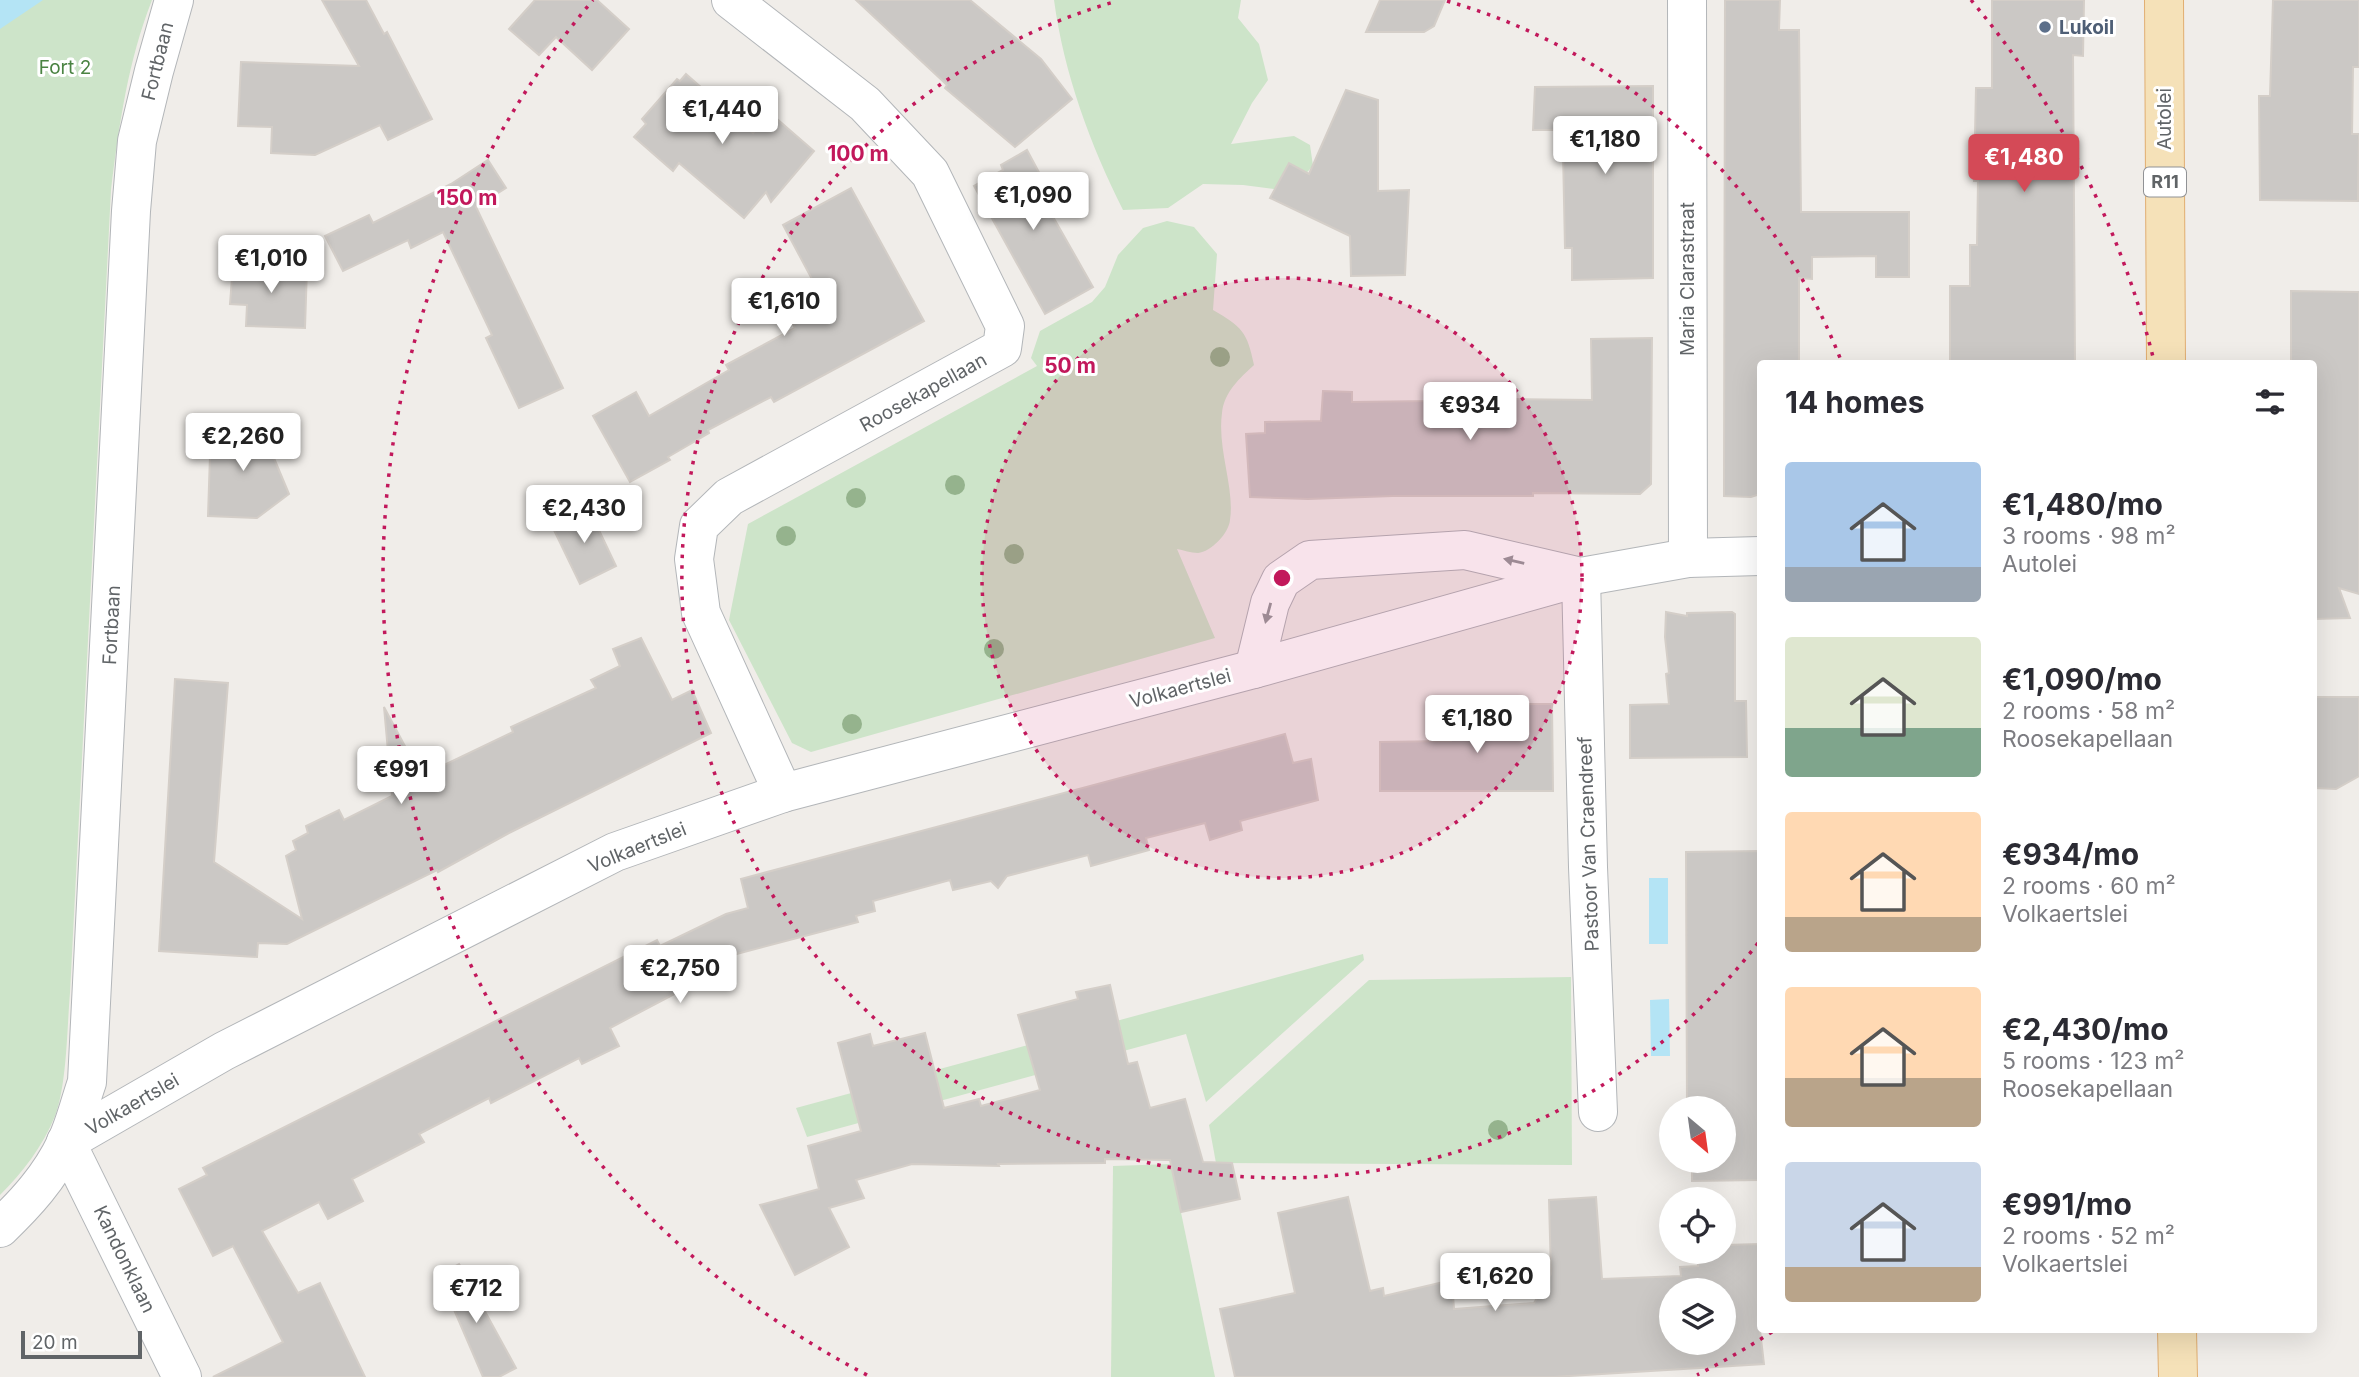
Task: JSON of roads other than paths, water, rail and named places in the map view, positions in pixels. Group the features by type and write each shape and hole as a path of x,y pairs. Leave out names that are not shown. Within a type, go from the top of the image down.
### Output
{"main road":[{"name":"Autolei","path":"2164,0 2166,360"},
{"path":"2177,1333 2178,1377"}],"street":[{"name":"Fortbaan","path":"0,1228 32,1197 66,1142 87,1082 131,211 137,141 153,71 174,0"},
{"name":"Roosekapellaan","path":"731,0 865,104 930,173 1004,326 1002,348 729,497 699,526 694,559 701,613 783,793"},
{"name":"Maria Clarastraat","path":"1687,0 1688,558"},
{"name":"Volkaertslei","path":"1254,668 1270,603 1281,580 1310,560 1465,550 1581,577"},
{"name":"Volkaertslei","path":"66,1142 223,1051 615,852 783,793 1254,668 1581,577 1688,558 1757,556"},
{"name":"Pastoor Van Craendreef","path":"1581,577 1588,867 1598,1112"},
{"name":"Kandonklaan","path":"66,1142 182,1377"}],"water":[{"path":"0,0 43,0 0,29"},
{"path":"1649,878 1668,878 1668,944 1649,944"},
{"path":"1669,999 1670,1056 1651,1056 1650,1000"}],"place":[{"name":"Lukoil","path":"2045,27"}],"park label":[{"name":"Fort 2","path":"65,67"}]}
